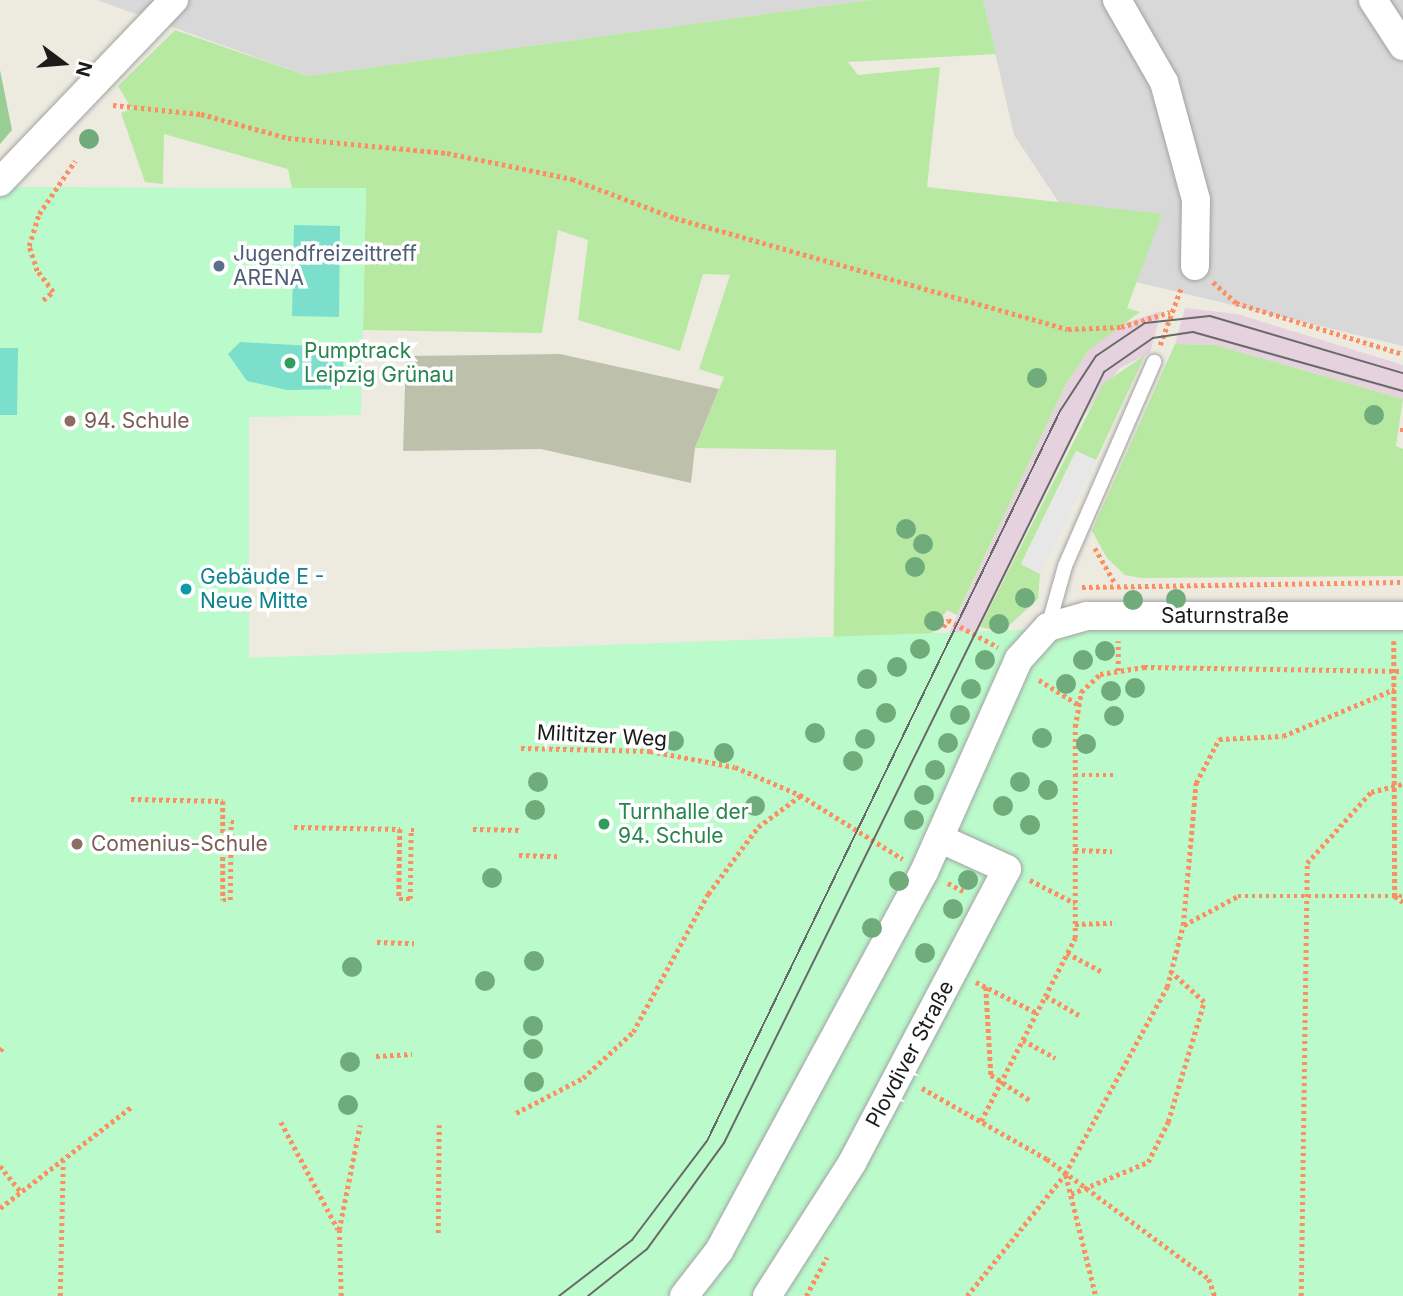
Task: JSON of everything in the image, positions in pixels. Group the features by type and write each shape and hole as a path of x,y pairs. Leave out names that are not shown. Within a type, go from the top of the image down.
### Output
{"street":[{"path":"0,182 174,0"},
{"path":"1116,0 1164,82 1196,200 1195,266"},
{"path":"1373,0 1403,46"},
{"name":"Saturnstraße","path":"1048,627 1087,616 1399,616"},
{"path":"684,1296 719,1251 925,872 941,839 1013,656 1048,627"},
{"name":"Plovdiver Straße","path":"767,1296 852,1163 1007,869 941,839"}],"lane":[{"path":"1048,627 1056,596 1154,362"}],"path":[{"path":"105,106 201,114 288,138 447,153 572,179 676,218 1068,329 1113,328 1170,312 1154,362"},
{"path":"43,300 53,292 37,271 29,246 39,214 75,161"},
{"path":"1195,266 1236,303 1403,354"},
{"path":"1056,596 1115,584 1403,582"},
{"path":"1395,896 1393,671 1399,616"},
{"path":"943,627 948,620 1013,656 1030,674 1079,705"},
{"path":"981,1121 1067,953 1075,924 1075,775 1082,692 1100,674 1144,667 1403,671"},
{"path":"967,1296 1065,1174 1171,972 1183,925 1196,783 1219,739 1283,736 1395,689"},
{"name":"Miltitzer Weg","path":"521,748 650,751 735,767 800,795 900,858"},
{"path":"1075,775 1113,775"},
{"path":"1301,1296 1302,895 1307,863 1349,811 1371,792 1403,784"},
{"path":"516,1113 583,1078 633,1032 708,894 758,827 800,795"},
{"path":"131,799 223,801 223,900 230,900 231,822 238,822"},
{"path":"294,827 400,829 399,899 410,899 411,830 417,830"},
{"path":"473,829 520,830"},
{"path":"1075,850 1112,850"},
{"path":"519,855 557,856"},
{"path":"925,872 988,904"},
{"path":"1033,882 1075,903"},
{"path":"1183,925 1238,896 1403,896"},
{"path":"1395,896 1403,902"},
{"path":"1075,924 1112,923"},
{"path":"377,942 414,943"},
{"path":"1067,953 1102,972"},
{"path":"953,971 1037,1013"},
{"path":"1070,1194 1082,1186 1148,1162 1168,1122 1204,1002 1171,972"},
{"path":"986,987 991,1075 1000,1084 1031,1101"},
{"path":"1046,996 1079,1015"},
{"path":"1023,1040 1055,1058"},
{"path":"376,1056 412,1054"},
{"path":"898,1075 981,1121 1065,1174 1209,1279 1215,1296"},
{"path":"0,1208 131,1107"},
{"path":"281,1122 339,1230"},
{"path":"341,1296 339,1230 359,1125"},
{"path":"438,1233 439,1125"},
{"path":"60,1296 63,1161"},
{"path":"0,1166 21,1192"},
{"path":"1065,1174 1096,1296"}],"shaded area":[{"path":"97,0 870,0 308,76"},
{"path":"983,0 1403,0 1403,346 1107,275 1014,135"},
{"path":"294,225 340,226 339,317 292,316"},
{"path":"1185,308 1237,314 1403,365 1403,399 1216,345 1175,344"},
{"path":"1161,311 1150,353 1120,368 1085,414 970,647 542,1296 950,631 1066,384 1089,350 1116,326"},
{"name":"Pumptrack Leipzig Grünau","path":"240,342 331,347 344,356 341,389 287,390 247,381 228,354"},
{"path":"0,348 18,348 17,415 0,415"},
{"path":"560,354 719,389 695,448 691,483 541,449 403,451 406,356"},
{"path":"1076,451 1096,460 1040,574 1021,564"}],"green space":[{"path":"870,0 983,0 996,54 848,62 858,75 940,67 927,187 1162,214 1127,308 1140,312 1089,350 1066,384 957,615 947,610 937,624 845,806 833,680 836,450 695,448 724,377 699,369 730,275 703,274 680,351 578,320 588,240 558,230 542,333 363,330 366,188 292,188 288,169 164,134 163,184 145,182 121,113 132,109 118,86 175,30 308,76"},
{"path":"0,70 12,130 0,144"},
{"path":"0,187 366,188 361,415 249,417 249,658 1403,616 1403,1296 0,1296"},
{"path":"1175,344 1216,345 1403,399 1396,446 1403,449 1403,576 1141,578 1125,575 1107,558 1092,531"},
{"path":"1145,355 1096,460 1076,451 1021,564 1040,574 1038,599 1002,632 980,627 1103,384"}],"tram line":[{"path":"559,1296 632,1240 707,1141 1060,411 1096,356 1145,323 1210,316 1403,373"},
{"path":"588,1296 647,1249 724,1143 1104,372 1153,338 1193,332 1403,391"}],"place":[{"name":"Jugendfreizeittreff ARENA","path":"219,266"},
{"name":"Pumptrack Leipzig Grünau","path":"290,363"},
{"name":"94. Schule","path":"70,421"},
{"name":"Gebäude E - Neue Mitte","path":"186,589"},
{"name":"Turnhalle der 94. Schule","path":"604,824"},
{"name":"Comenius-Schule","path":"77,844"}]}
